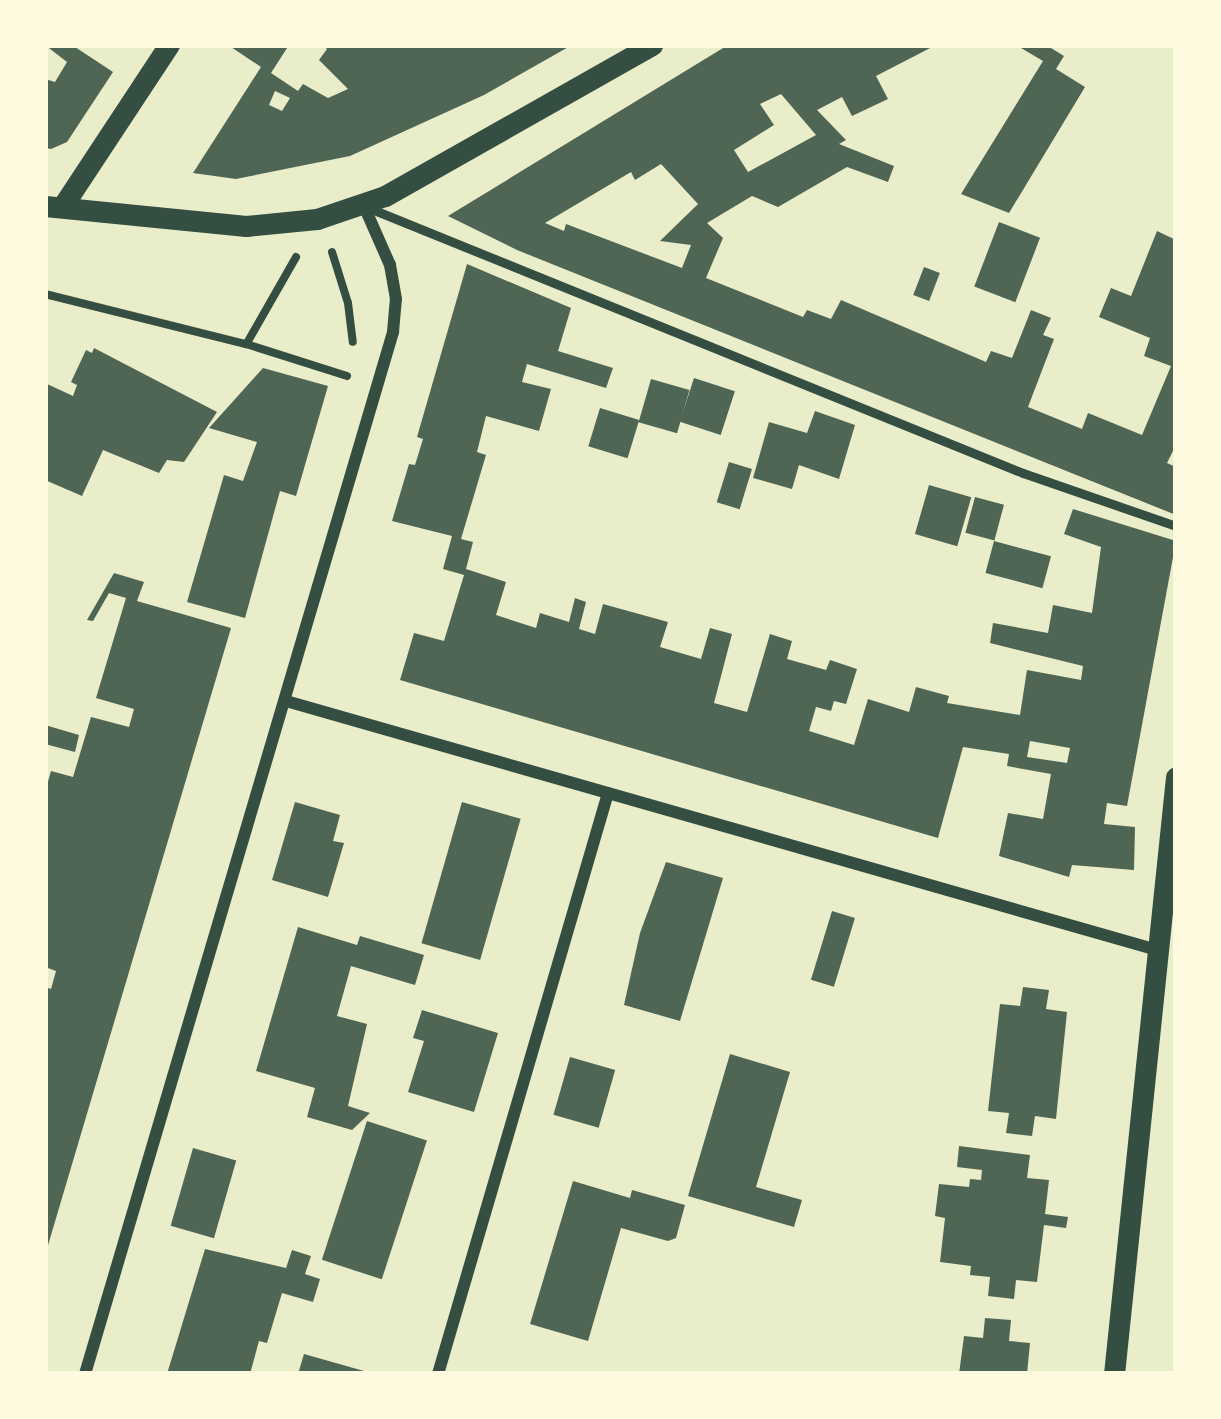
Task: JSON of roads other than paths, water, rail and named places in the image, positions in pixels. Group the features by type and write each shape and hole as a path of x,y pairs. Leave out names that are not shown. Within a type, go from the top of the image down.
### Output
{"street":[{"path":"169,45 53,206 246,226 317,219 364,206 652,45"},
{"path":"85,1374 393,332 396,299 390,265 364,206"},
{"path":"286,701 1156,950"},
{"path":"1114,1374 1176,777"},
{"path":"438,1374 608,793"}],"lane":[{"path":"364,206 961,448 1176,526"}]}
